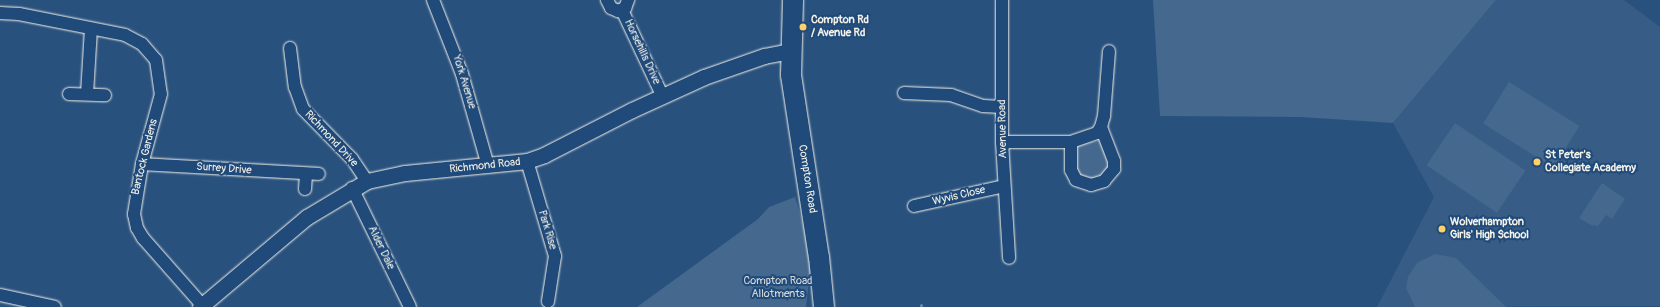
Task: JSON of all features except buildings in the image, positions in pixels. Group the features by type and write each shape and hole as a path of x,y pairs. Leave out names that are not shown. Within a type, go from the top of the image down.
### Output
{"highway":[{"name":"Compton Road","path":"793,0 790,51 791,75 819,257 824,307"}],"street":[{"name":"York Avenue","path":"433,0 462,74 488,166"},
{"name":"Horsehills Drive","path":"607,0 611,8 625,5 662,96"},
{"name":"Avenue Road","path":"1002,0 1002,142 1008,258"},
{"name":"Bantock Gardens","path":"0,13 91,29 134,39 156,60 161,81 161,94 134,200 137,228 201,306"},
{"path":"87,94 91,29"},
{"name":"Richmond Drive","path":"290,48 295,87 303,109 352,159 367,181"},
{"name":"Richmond Road","path":"201,306 307,217 352,188 367,181 405,173 527,161 544,155 662,96 764,56 790,51"},
{"path":"1071,142 1071,170 1076,180 1091,185 1104,181 1110,176 1114,161 1101,127 1109,51"},
{"path":"904,93 952,96 983,106 1002,107"},
{"path":"69,94 105,95"},
{"path":"1002,142 1071,142 1092,136 1101,127"},
{"name":"Park Rise","path":"527,161 555,256 548,300"},
{"name":"Surrey Drive","path":"142,164 319,174"},
{"path":"305,189 306,174"},
{"name":"Wyvis Close","path":"914,206 1004,186"},
{"name":"Alder Dale","path":"352,188 410,307"},
{"path":"0,295 55,307"}],"shaded area":[{"name":"St Peter's Collegiate Academy","path":"1496,0 1624,0 1660,27 1660,306 1377,307 1434,197 1393,123"}],"green space":[{"path":"1153,0 1496,0 1393,123 1300,117 1160,116"},
{"path":"1509,82 1579,126 1553,168 1483,124"},
{"path":"1455,123 1525,171 1497,213 1426,165"},
{"path":"1102,140 1111,170 1092,183 1078,178 1073,146"},
{"path":"1602,183 1625,199 1612,219 1606,215 1598,226 1591,225 1579,218"},
{"name":"Compton Road Allotments","path":"795,197 812,254 806,307 637,307 758,219 769,207"},
{"path":"1435,254 1456,258 1506,307 1415,307 1406,288 1408,277 1417,263"}],"place":[{"name":"Compton Rd / Avenue Rd","path":"803,27"},
{"name":"St Peter's Collegiate Academy","path":"1537,162"},
{"name":"Wolverhampton Girls' High School","path":"1442,229"}]}
